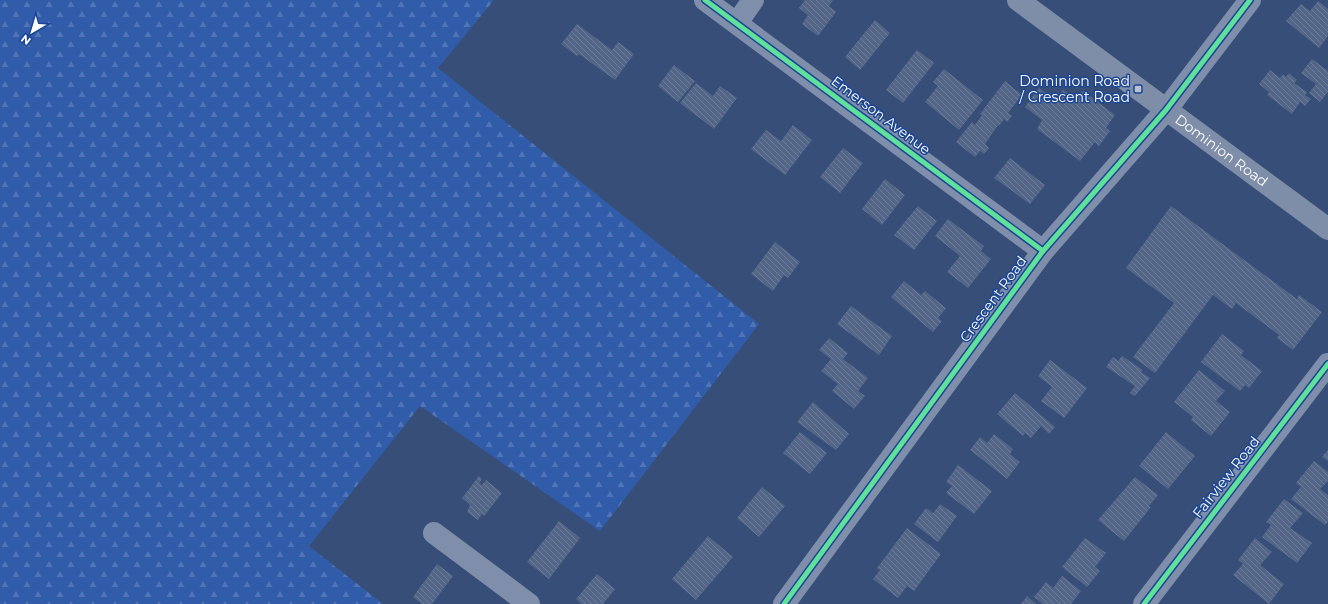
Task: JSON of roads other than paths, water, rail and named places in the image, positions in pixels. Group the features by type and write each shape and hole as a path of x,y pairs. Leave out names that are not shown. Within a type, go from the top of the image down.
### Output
{"main road":[{"name":"Dominion Road","path":"1018,0 1328,228"}],"street":[{"name":"Emerson Avenue","path":"705,0 1043,251"},
{"path":"737,23 753,0"},
{"name":"Crescent Road","path":"784,604 1043,251 1166,110 1250,0"},
{"name":"Fairview Road","path":"1144,604 1328,364"},
{"path":"434,533 529,604"}],"place":[{"name":"Dominion Road / Crescent Road","path":"1138,89"}]}
